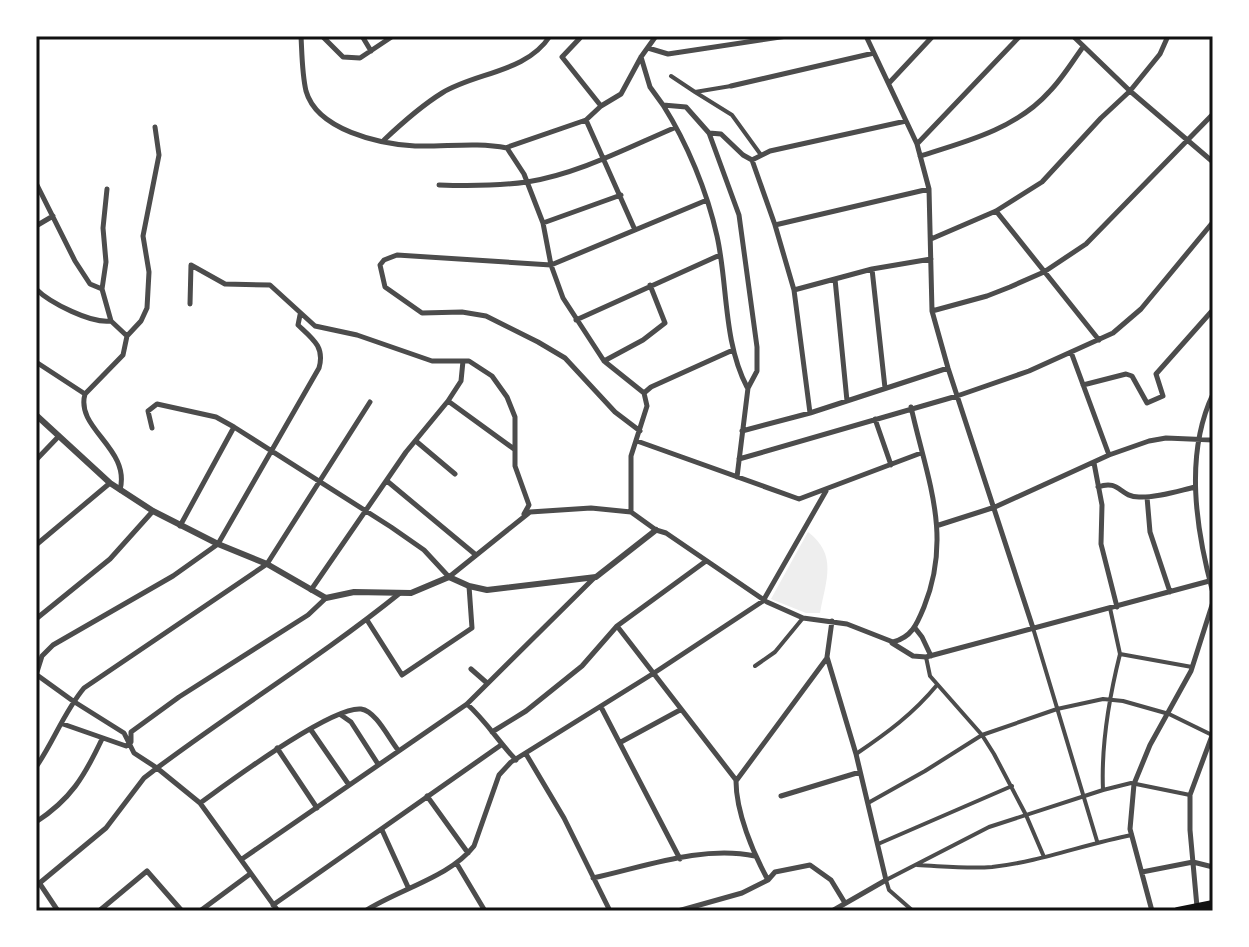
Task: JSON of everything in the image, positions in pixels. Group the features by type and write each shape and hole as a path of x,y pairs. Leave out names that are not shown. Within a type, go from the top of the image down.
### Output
{"highway":[{"path":"1178,911 1213,904"}],"street":[{"path":"301,36 307,92 318,115 355,135 413,146 486,143 507,148 586,120 621,94 656,36"},
{"path":"322,36 343,57 360,58 393,36"},
{"path":"362,36 371,51"},
{"path":"383,140 443,92 524,60 545,44 550,36"},
{"path":"648,48 676,54 787,36"},
{"path":"866,36 917,144 929,189 932,311 1097,841"},
{"path":"890,82 933,36"},
{"path":"917,144 1020,36"},
{"path":"1073,36 1130,91 1213,162"},
{"path":"931,239 996,211 1042,182 1130,91 1160,54 1168,36"},
{"path":"580,38 562,57 601,106"},
{"path":"920,156 987,135 1027,111 1048,93 1083,47"},
{"path":"695,92 874,53"},
{"path":"641,57 650,87 666,105 707,200 720,255 733,350 748,388"},
{"path":"671,76 732,115 761,156"},
{"path":"666,105 686,107 709,133 739,215 757,347 757,371 748,388 737,477"},
{"path":"932,311 987,296 1044,272 1086,244 1213,114"},
{"path":"586,120 635,230"},
{"path":"752,160 770,151 906,121"},
{"path":"120,490 121,465 86,415 82,403 85,394 123,355 127,336 141,321 147,308 149,272 143,236 159,155 155,127"},
{"path":"439,185 528,182 603,159 674,128"},
{"path":"709,133 721,134 752,160 794,290 810,413"},
{"path":"507,148 528,182 543,223 551,265 563,298 604,361 644,393 647,406 631,456 631,512"},
{"path":"36,183 90,284 102,289"},
{"path":"107,189 103,228 106,262 102,289 111,321 127,336"},
{"path":"775,225 929,189"},
{"path":"543,223 621,195"},
{"path":"640,431 615,412 565,358 486,316 462,312 422,313 385,287 380,265 397,255 551,265 707,200"},
{"path":"996,211 1099,340"},
{"path":"36,226 53,216"},
{"path":"739,459 957,396 1029,371 1113,333 1141,309 1213,222"},
{"path":"576,320 720,255"},
{"path":"794,290 872,269 931,259"},
{"path":"190,304 191,265 225,284 270,285 315,326 357,335 432,361 478,364 492,376 507,397 515,417 515,466 529,505 521,518"},
{"path":"872,269 885,388"},
{"path":"835,279 847,401"},
{"path":"604,361 643,340 665,323 650,285"},
{"path":"36,289 49,301 101,322 111,321"},
{"path":"1083,385 1126,374 1132,376 1147,403 1163,396 1156,374 1211,312"},
{"path":"131,742 124,733 36,674 42,656 53,645 173,576 218,544 319,368 322,357 320,346 298,325 300,315"},
{"path":"644,393 733,350"},
{"path":"1071,352 1109,455"},
{"path":"311,590 406,452 448,401 461,381 463,361"},
{"path":"36,362 85,394"},
{"path":"742,431 810,413 948,368"},
{"path":"1213,394 1203,415 1198,439 1195,487 1213,593"},
{"path":"448,401 515,450"},
{"path":"36,767 63,724 73,701 101,674 267,564 370,402"},
{"path":"152,428 148,411 157,404 216,417 424,550 449,577 469,586 487,590 596,577"},
{"path":"892,642 904,639 915,628 932,587 938,555 939,525 911,407"},
{"path":"36,415 110,483 153,511 218,544 267,564 326,598"},
{"path":"875,419 891,465"},
{"path":"180,526 234,427"},
{"path":"36,460 59,436"},
{"path":"939,525 995,507 1109,455 1149,441 1166,438 1213,440"},
{"path":"637,441 799,499 921,453"},
{"path":"417,442 455,474"},
{"path":"1094,463 1102,505 1101,544 1120,654 1102,762 1103,790"},
{"path":"387,481 476,555"},
{"path":"36,545 110,483"},
{"path":"1097,487 1108,484 1138,498 1195,487"},
{"path":"365,911 457,864 468,853 474,846 499,775 511,762 654,673 763,600 826,491"},
{"path":"1147,496 1150,532 1170,592"},
{"path":"278,911 200,803 134,753 131,732 179,697 308,615 326,598 354,592 411,593 449,577 530,512 591,508 631,512 763,600 802,618 832,622 892,642 913,656 928,656 1211,581"},
{"path":"36,619 110,559 153,511"},
{"path":"242,859 467,704 596,577 656,530"},
{"path":"492,732 526,711 582,666 617,626 705,561"},
{"path":"367,620 402,675 472,628 469,586"},
{"path":"58,911 38,885 106,828 144,778 367,620 400,593"},
{"path":"1152,911 1130,829 1134,784 1150,745 1192,667 1213,602"},
{"path":"755,666 775,652 802,618"},
{"path":"832,622 827,657 856,754 886,880 889,890 913,911"},
{"path":"617,626 736,781"},
{"path":"915,628 922,637 928,656 930,676 982,735 1012,786 1044,857"},
{"path":"1120,654 1192,667"},
{"path":"768,880 755,856 736,798 736,781 827,657"},
{"path":"471,669 487,683"},
{"path":"856,754 898,726 937,685"},
{"path":"868,803 982,735 1057,709 1103,699 1169,714 1213,734 1190,795 1193,862 1200,909"},
{"path":"467,704 487,722 501,745 516,760"},
{"path":"601,707 680,859"},
{"path":"200,803 277,748 340,715 361,709 370,713 398,750"},
{"path":"621,742 680,710"},
{"path":"340,715 351,722 378,764"},
{"path":"63,724 126,746 131,742"},
{"path":"310,730 349,785"},
{"path":"36,822 59,807 83,778 102,739"},
{"path":"273,905 501,745"},
{"path":"277,748 317,808"},
{"path":"526,754 564,818 610,911"},
{"path":"781,796 860,772"},
{"path":"832,911 989,827 1082,796 1134,784 1190,795"},
{"path":"878,844 1012,786"},
{"path":"427,796 468,853"},
{"path":"382,830 408,887"},
{"path":"914,865 989,867 1132,835"},
{"path":"593,878 680,859 736,853 755,856"},
{"path":"1142,872 1193,862 1213,867"},
{"path":"457,864 485,911"},
{"path":"678,911 742,893 768,880 775,872 810,865 831,880 845,903"},
{"path":"99,911 147,871 182,911"},
{"path":"200,911 250,874"},
{"path":"544,911 552,911"}],"shaded area":[{"path":"808,532 827,559 827,579 820,613 806,613 771,599"}]}
